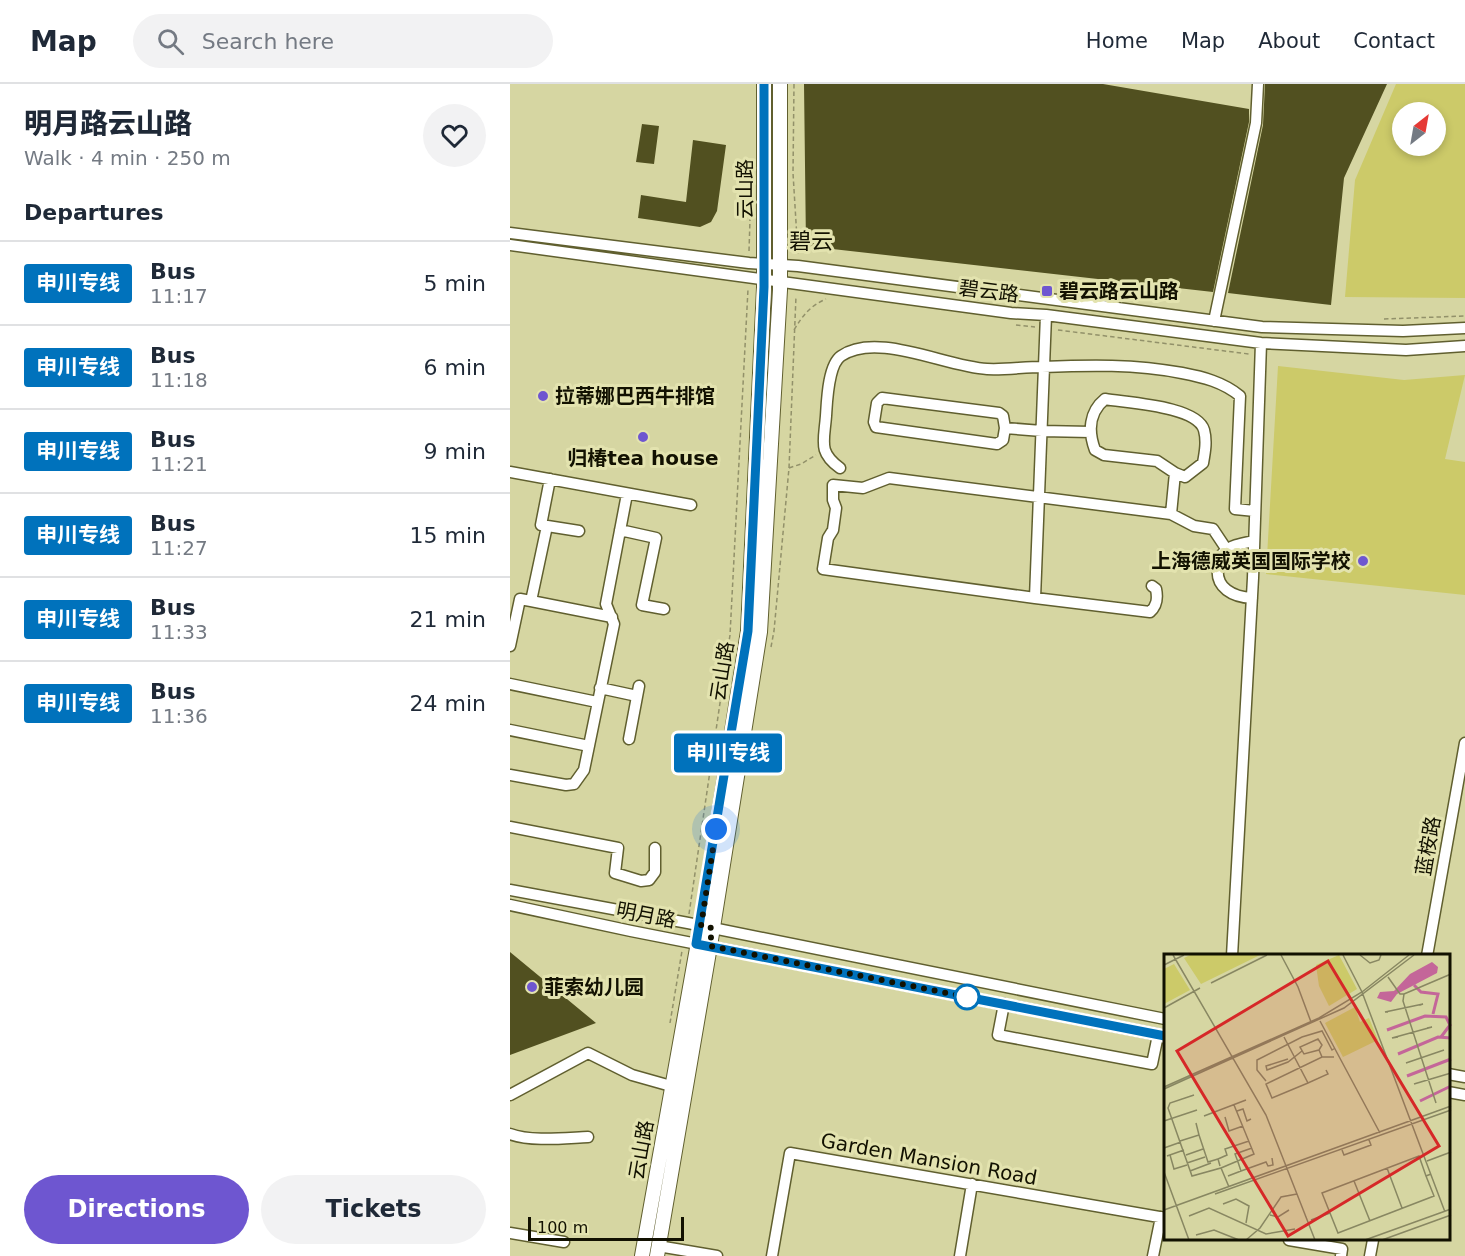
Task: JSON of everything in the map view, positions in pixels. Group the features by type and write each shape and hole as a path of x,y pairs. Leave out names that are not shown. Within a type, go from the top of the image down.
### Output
{"main road":[{"name":"云山路","path":"642,1256 697,944 748,631 764,279 764,84"},
{"name":"云山路","path":"700,926 760,632 781,265 780,84"},
{"name":"云山路","path":"657,1251 697,944"}],"street":[{"path":"1214,321 1256,123 1258,84"},
{"name":"碧云路","path":"510,233 781,265 1262,327 1392,331 1465,328"},
{"name":"碧云路","path":"510,245 1011,313 1046,315 1261,343 1406,350 1465,346"},
{"path":"1035,597 1046,315"},
{"path":"1232,954 1252,598 1261,343"},
{"path":"840,468 827,457 824,449 832,370 840,357 859,348 902,350 949,364 987,369 1131,365 1207,378 1232,389 1240,396 1259,394"},
{"path":"1240,396 1235,509 1255,511"},
{"path":"882,398 999,413 1003,416 1005,428 1003,440 997,444 876,427 874,422 877,403 882,398"},
{"path":"1105,399 1172,409 1191,415 1199,421 1204,429 1206,447 1203,463 1185,477 1175,473 1157,461 1104,456 1095,450 1091,432 1096,406 1105,399"},
{"path":"1005,428 1091,432"},
{"path":"510,471 691,505"},
{"path":"1170,514 1175,473"},
{"path":"1152,586 1156,589 1158,596 1156,607 1150,612 823,569 836,508 833,500 833,485 863,488 889,478 1170,514 1194,526 1213,529 1227,550"},
{"path":"550,479 541,525 579,531"},
{"path":"510,775 566,786 574,783 584,770 614,624 606,604 627,494"},
{"path":"531,601 547,525"},
{"path":"620,530 656,538 642,605 664,609"},
{"path":"1252,598 1235,596 1227,591 1217,576 1217,567 1223,553 1227,550 1236,545 1254,541"},
{"path":"510,646 520,599 612,617"},
{"path":"510,684 597,702"},
{"path":"600,688 638,691 629,739"},
{"path":"510,730 588,746"},
{"name":"蓝桉路","path":"1427,954 1465,743"},
{"path":"510,827 618,848 615,873 640,881 649,880 655,872 656,849"},
{"name":"明月路","path":"510,890 1164,1019"},
{"name":"明月路","path":"510,905 1162,1035"},
{"path":"1004,1004 998,1035 1152,1064 1162,1035"},
{"path":"510,1095 588,1053 632,1075 671,1086"},
{"path":"1450,1074 1465,1077"},
{"path":"1450,1092 1465,1095"},
{"path":"510,1134 553,1138 588,1137"},
{"name":"Garden Mansion Road","path":"772,1256 790,1153 1163,1217"},
{"path":"960,1256 972,1184"},
{"path":"1153,1256 1163,1217"},
{"path":"510,1233 564,1242"},
{"path":"1300,1241 1342,1249 1341,1256"},
{"path":"1370,1256 1373,1241"},
{"path":"657,1251 717,1256"}],"path":[{"path":"749,263 751,184"},
{"path":"700,926 730,635 749,276"},
{"path":"793,332 802,316 813,305 830,297"},
{"path":"1377,319 1465,316"},
{"path":"789,468 813,458 824,449"},
{"path":"670,1027 697,944"}],"shaded area":[{"path":"1396,84 1465,84 1465,298 1345,297 1355,180"},
{"path":"1278,366 1404,380 1465,375 1445,459 1465,462 1465,595 1266,574"}],"building":[{"path":"804,84 1103,84 1249,109 1249,122 1213,292 806,246"},
{"path":"1265,84 1387,84 1344,178 1331,305 1228,293 1263,125"},
{"path":"642,124 659,126 654,164 636,162"},
{"path":"693,140 726,145 717,211 711,222 700,227 638,218 641,195 686,202"},
{"name":"菲索幼儿园","path":"510,952 596,1023 510,1055"}],"bus line":[{"name":"申川专线","path":"764,84 764,287 748,631 701,926 696,944 1164,1036"}],"place":[{"name":"碧云路云山路","path":"1047,291"},
{"name":"拉蒂娜巴西牛排馆","path":"543,396"},
{"name":"归椿tea house","path":"643,437"},
{"name":"上海德威英国国际学校","path":"1363,561"},
{"name":"菲索幼儿园","path":"532,987"}],"district":[{"name":"碧云","path":"811,241"}],"route":[{"path":"716,829 701,926 712,928 710,946 967,997"}]}
